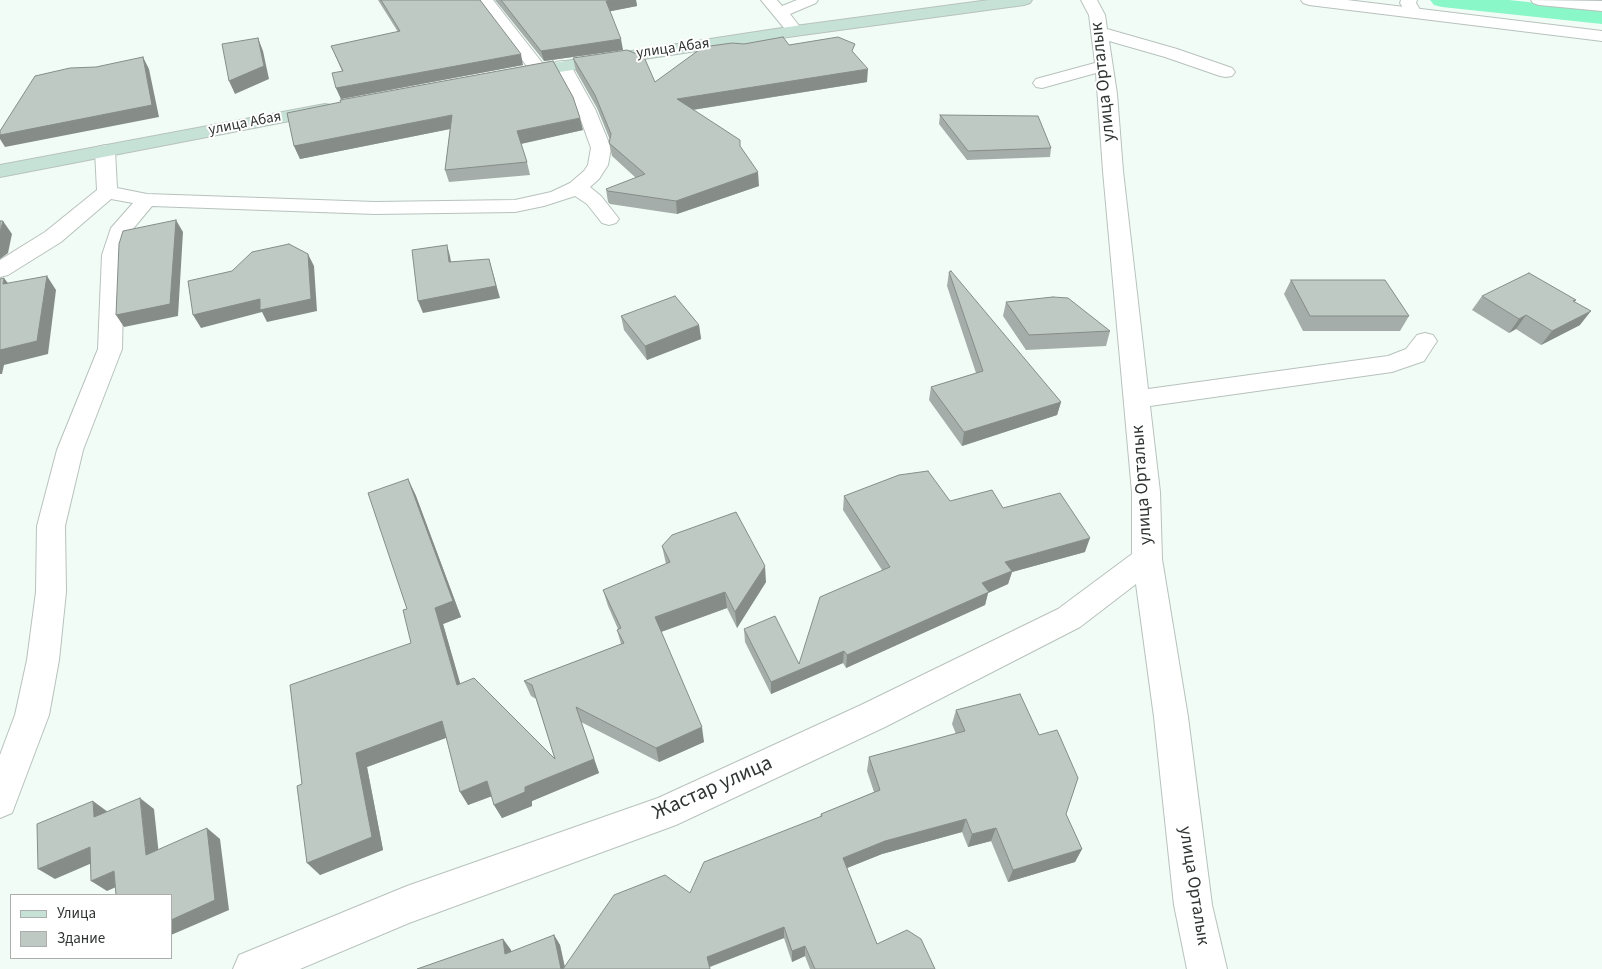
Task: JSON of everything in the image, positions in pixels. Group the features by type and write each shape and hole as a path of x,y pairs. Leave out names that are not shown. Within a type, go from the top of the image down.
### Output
{"main road":[{"name":"улица Абая","path":"500,77 538,69 1024,0"},
{"name":"улица Абая","path":"0,171 346,106"}],"street":[{"path":"486,0 538,69"},
{"path":"769,0 795,32"},
{"path":"779,14 810,0"},
{"name":"улица Орталык","path":"1089,0 1097,15 1108,94 1113,171 1146,492 1147,559 1171,717 1193,905 1208,969"},
{"path":"1309,0 1411,6 1602,36"},
{"path":"1539,0 1602,6"},
{"path":"1100,32 1226,72"},
{"path":"106,192 146,200 375,208 515,206 558,196 577,187 592,175 598,165 601,148 586,109 562,66"},
{"path":"1042,84 1103,66"},
{"path":"105,151 106,192"},
{"path":"577,187 594,200 609,219"},
{"path":"0,270 53,237 106,192"},
{"path":"0,801 32,715 43,660 51,592 51,526 70,450 110,349 114,255 122,228 146,200"},
{"path":"1136,399 1392,364 1415,355 1425,341"},
{"name":"Жастар улица","path":"253,969 407,905 663,812 745,776 873,716 1069,618 1147,559"}],"building":[{"path":"381,0 480,0 521,54 336,88 332,73 343,71 331,46 400,31"},
{"path":"501,0 614,0 606,1 621,39 541,51"},
{"path":"783,37 789,45 838,37 855,44 852,51 868,69 677,99 740,140 740,146 758,172 676,201 608,191 606,189 645,174 609,143 611,134 595,95 573,58 627,50 644,57 655,82 703,47 732,43 744,44"},
{"path":"258,38 264,66 229,81 222,44"},
{"path":"143,57 152,105 0,135 0,131 35,76 70,68 96,67"},
{"path":"553,61 573,97 580,118 517,131 527,162 445,170 452,115 294,146 287,113 341,102 340,100"},
{"path":"940,115 1038,116 1051,148 968,151"},
{"path":"176,220 170,304 116,315 119,244 123,231"},
{"path":"0,221 3,221 0,232"},
{"path":"289,244 308,254 311,299 260,310 260,299 193,315 188,281 232,271 252,252"},
{"path":"447,245 449,262 489,259 496,286 418,301 412,250"},
{"path":"951,271 1061,402 964,432 931,387 983,371 949,272"},
{"path":"1529,273 1576,300 1573,301 1591,311 1552,331 1526,315 1519,319 1482,296"},
{"path":"47,276 37,341 0,350 0,279 4,278 3,284"},
{"path":"1291,280 1385,280 1409,316 1310,316"},
{"path":"675,296 699,325 645,346 621,316"},
{"path":"1053,297 1068,298 1110,331 1029,335 1006,302"},
{"path":"928,471 950,501 992,490 1003,508 1060,493 1090,538 1005,562 1012,571 982,583 989,592 847,655 844,651 771,682 744,629 775,616 799,664 820,597 890,567 844,496 899,475"},
{"path":"408,479 453,601 435,608 457,685 474,678 555,759 532,685 524,681 624,643 617,630 621,628 603,590 670,562 662,546 672,535 736,512 765,566 735,612 725,592 655,617 702,727 656,748 576,707 594,759 525,787 525,792 494,805 487,781 460,792 442,721 356,753 372,837 307,863 297,786 302,784 290,685 411,643 403,610 407,609 368,493"},
{"path":"1020,694 1039,735 1057,730 1078,778 1066,814 1082,849 1013,870 996,828 972,834 966,819 885,841 843,858 877,944 907,930 921,939 935,969 815,969 805,946 792,951 784,927 707,957 710,969 563,969 614,895 665,875 690,893 704,862 822,816 821,814 880,790 869,757 965,731 956,710"},
{"path":"140,798 146,855 207,828 215,900 172,920 172,894 116,894 114,871 91,881 90,847 38,869 37,824 93,801 94,817"},
{"path":"554,935 561,969 417,969 503,939 505,954"}],"waterway":[{"path":"1442,0 1602,17"}]}
